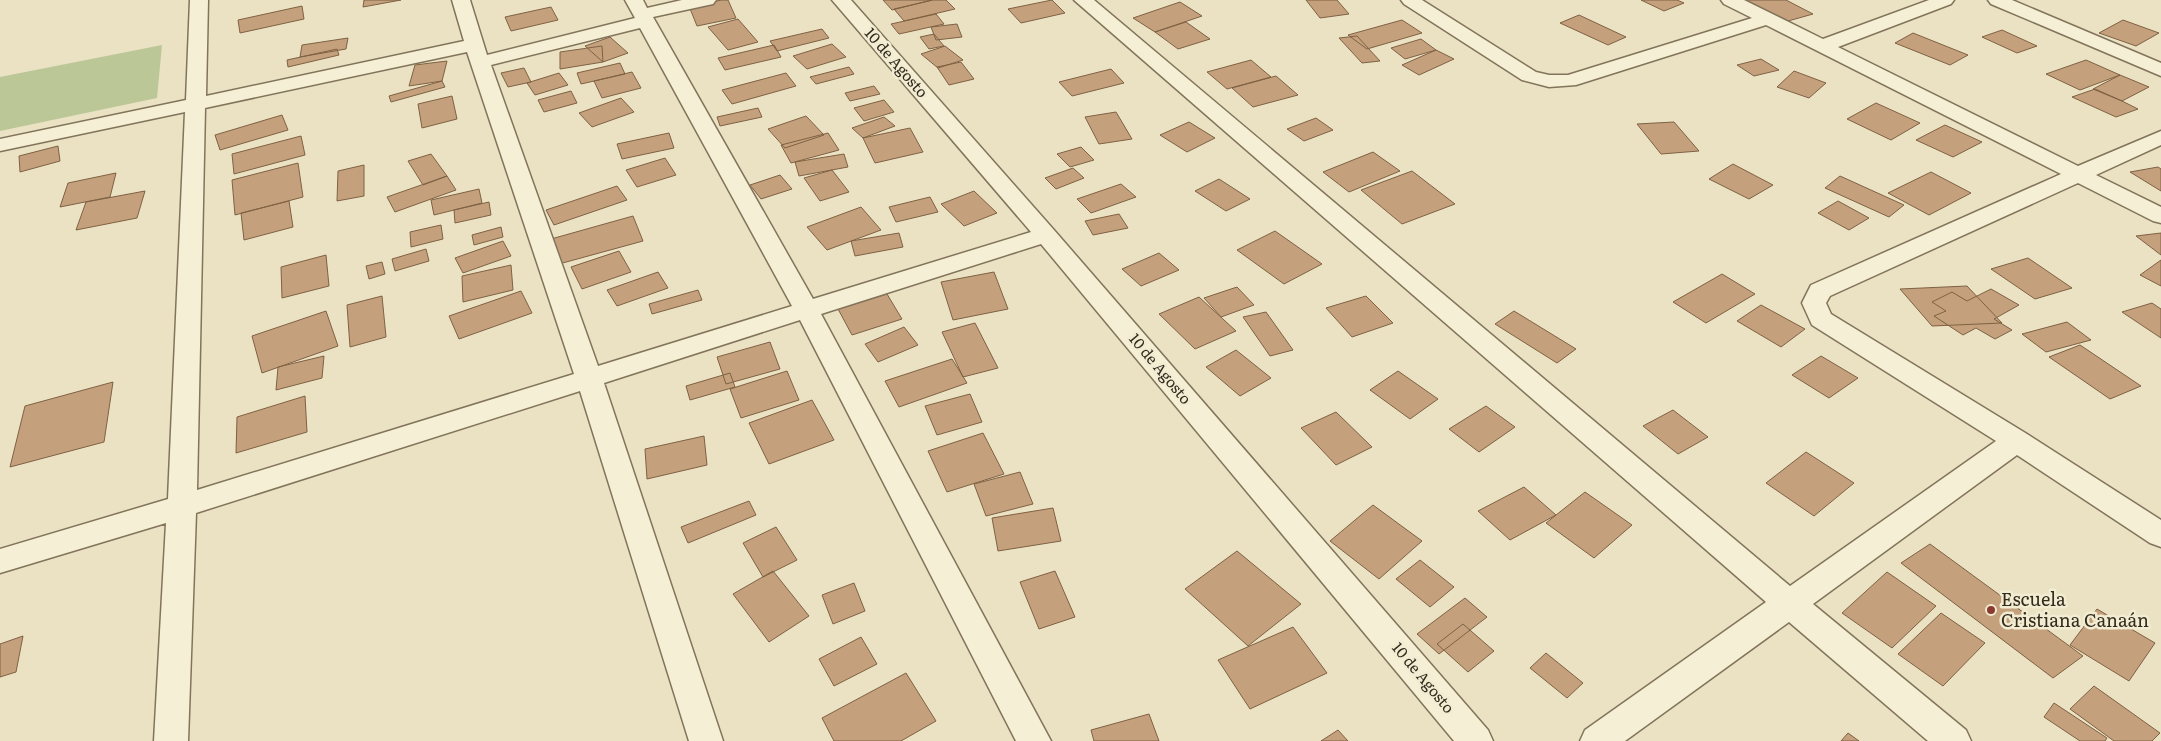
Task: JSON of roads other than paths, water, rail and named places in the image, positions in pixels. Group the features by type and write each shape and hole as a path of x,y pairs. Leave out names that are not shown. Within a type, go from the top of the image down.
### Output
{"street":[{"path":"171,741 182,507 199,0"},
{"path":"460,0 589,378 706,741"},
{"path":"0,145 196,104 477,54 641,12 707,0"},
{"name":"10 de Agosto","path":"841,0 1046,235 1476,741"},
{"path":"1082,0 1790,604 1954,741"},
{"path":"1410,0 1529,76 1549,81 1569,80 1767,19"},
{"path":"1730,0 2161,216"},
{"path":"1822,46 1945,0"},
{"path":"1997,0 2161,70"},
{"path":"641,12 806,309 1034,741"},
{"path":"2161,137 1820,291 1814,303 1821,319 2017,441 2161,535"},
{"path":"0,561 182,507 1046,235"},
{"path":"1598,741 2017,441"}],"place":[{"name":"Escuela Cristiana Canaán","path":"1991,610"}]}
